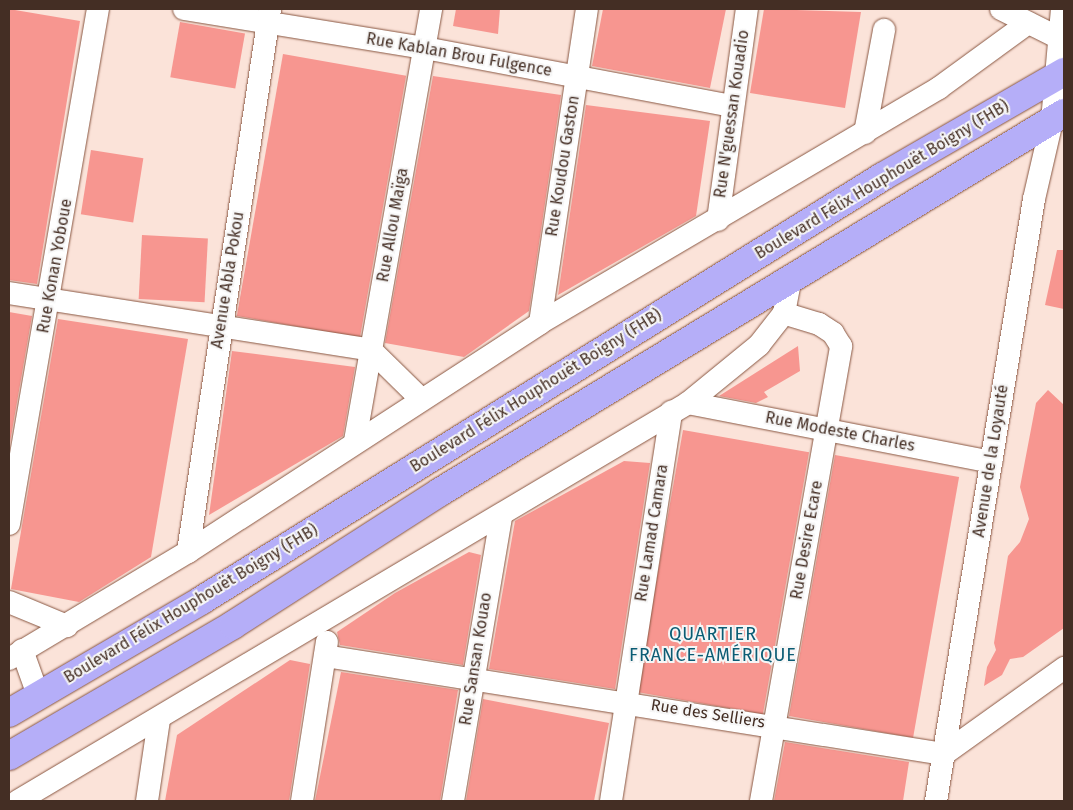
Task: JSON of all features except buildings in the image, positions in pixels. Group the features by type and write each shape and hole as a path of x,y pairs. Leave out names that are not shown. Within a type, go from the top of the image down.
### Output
{"main road":[{"name":"Boulevard Félix Houphouët Boigny (FHB)","path":"9,713 202,600 882,177 1060,75"},
{"path":"9,756 233,625 440,492 791,277 1058,117"}],"street":[{"name":"Rue Konan Yoboue","path":"9,524 50,300 98,9"},
{"name":"Rue Kablan Brou Fulgence","path":"184,9 269,16 425,48 732,106"},
{"name":"Rue Allou Maïga","path":"355,441 431,9"},
{"name":"Rue Koudou Gaston","path":"540,323 587,9"},
{"name":"Rue N'guessan Kouadio","path":"718,220 732,106 747,9"},
{"path":"1001,9 1059,38"},
{"name":"Avenue de la Loyauté","path":"936,801 1034,199 1058,117 1059,38 1062,9"},
{"name":"Avenue Abla Pokou","path":"188,552 269,16"},
{"path":"38,695 15,654 67,626 188,552 420,398 540,323 865,133 990,54 1028,23"},
{"path":"865,133 884,30"},
{"path":"18,801 330,619 680,408 759,345 784,313 791,277"},
{"path":"9,293 371,350 420,398"},
{"name":"Rue Desire Ecare","path":"761,801 841,346 833,333 819,324 784,313"},
{"name":"Rue Modeste Charles","path":"680,408 827,430 991,462"},
{"name":"Rue Lamad Camara","path":"611,801 626,702 680,408"},
{"name":"Rue Sansan Kouao","path":"453,801 501,516"},
{"path":"9,602 67,626"},
{"path":"302,801 330,619"},
{"name":"Rue des Selliers","path":"325,656 774,724 944,754"},
{"path":"944,754 1064,668"},
{"path":"147,801 159,720"}],"district":[{"name":"QUARTIER FRANCE-AMÉRIQUE","path":"713,645"}]}
